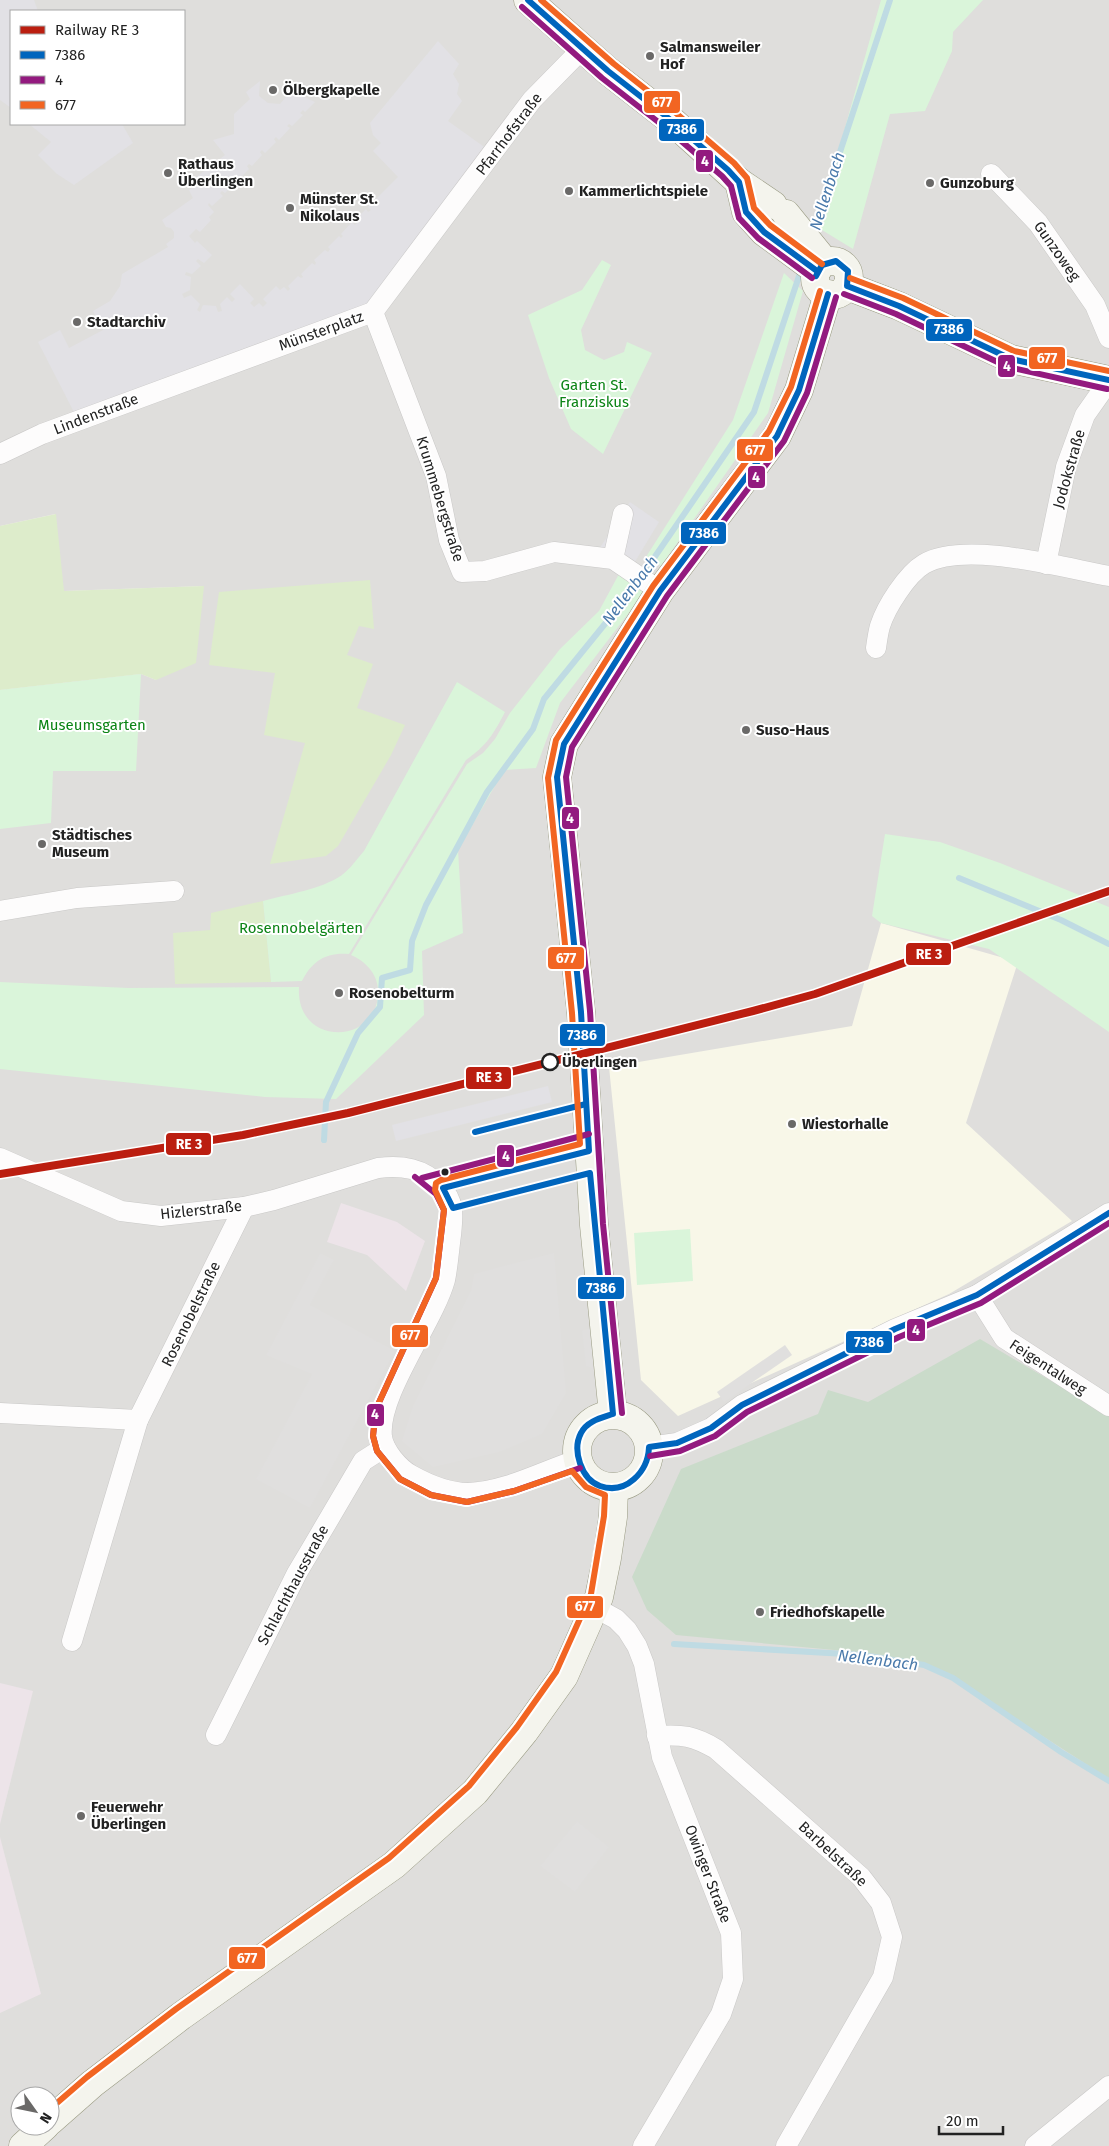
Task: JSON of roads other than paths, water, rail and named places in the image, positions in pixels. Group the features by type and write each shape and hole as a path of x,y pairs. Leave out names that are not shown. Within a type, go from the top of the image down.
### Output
{"street":[{"path":"528,0 672,121 786,225 829,278 899,306 1011,360 1109,380"},
{"name":"Pfarrhofstraße","path":"440,225 532,100 583,48"},
{"name":"Gunzoweg","path":"991,174 1038,223 1095,305 1109,338"},
{"path":"739,182 746,212 764,232 786,225"},
{"name":"Münsterplatz","path":"193,378 373,312 440,225"},
{"path":"614,1414 594,1224 581,1012 557,777 559,760 564,744 656,588 712,525 776,436 799,390 829,278"},
{"name":"Krummebergstraße","path":"373,312 436,476 449,540 462,572 485,571 554,552 613,559 656,588"},
{"name":"Lindenstraße","path":"0,454 42,434 193,378"},
{"name":"Jodokstraße","path":"1046,564 1066,467 1085,415 1109,380"},
{"path":"613,559 623,514"},
{"path":"876,648 880,625 900,588 924,564 952,555 1006,556 1109,576"},
{"path":"0,911 77,898 174,891"},
{"name":"Hizlerstraße","path":"0,1158 121,1211 161,1216 244,1207 281,1198 378,1168 391,1166 420,1170 443,1188 454,1208 445,1280 384,1412 382,1436 385,1448"},
{"name":"Rosenobelstraße","path":"72,1641 138,1420 244,1207"},
{"path":"649,1446 677,1443 711,1428 742,1406 895,1329 977,1296 1109,1213"},
{"name":"Feigentalweg","path":"977,1296 1004,1338 1109,1406"},
{"path":"0,1413 138,1420"},
{"path":"614,1414 626,1417 636,1423 644,1433 649,1446 648,1460 640,1475 628,1484 614,1488 604,1487 592,1481 583,1472 577,1460 577,1443 584,1428 595,1419 614,1414"},
{"path":"385,1448 404,1471 433,1487 468,1493 511,1483 577,1460"},
{"name":"Schlachthausstraße","path":"216,1735 297,1572 363,1461 385,1448"},
{"path":"60,2113 92,2084 181,2016 394,1865 475,1792 524,1732 564,1676 594,1608 608,1558 614,1488"},
{"name":"Owinger Straße","path":"594,1608 616,1619 627,1630 637,1646 644,1664 662,1757 731,1933 733,1979 721,2014 643,2146"},
{"name":"Barbelstraße","path":"657,1736 677,1734 698,1738 716,1749 861,1877 881,1903 892,1937 883,1977 786,2146"},
{"path":"1035,2146 1109,2086"},
{"path":"23,2146 34,2136"}],"waterway":[{"name":"Nellenbach","path":"813,234 890,0"},
{"name":"Nellenbach","path":"324,1140 326,1102 358,1033 380,1007 382,978 410,970 412,941 426,905 487,792 533,729 544,699 630,593 754,412 802,267"},
{"path":"959,878 1061,920 1109,944"},
{"name":"Nellenbach","path":"674,1644 863,1655 924,1665 953,1678 1061,1752 1109,1781"}],"place":[{"name":"Salmansweiler Hof","path":"650,56"},
{"name":"Ölbergkapelle","path":"273,90"},
{"name":"Rathaus Überlingen","path":"168,173"},
{"name":"Gunzoburg","path":"930,183"},
{"name":"Kammerlichtspiele","path":"569,191"},
{"name":"Münster St. Nikolaus","path":"290,208"},
{"name":"Stadtarchiv","path":"77,322"},
{"name":"Suso-Haus","path":"746,730"},
{"name":"Städtisches Museum","path":"42,844"},
{"name":"Rosenobelturm","path":"339,993"},
{"name":"Überlingen","path":"550,1062"},
{"name":"Wiestorhalle","path":"792,1124"},
{"name":"Friedhofskapelle","path":"760,1612"},
{"name":"Feuerwehr Überlingen","path":"81,1816"}],"park label":[{"name":"Garten St. Franziskus","path":"594,394"},
{"name":"Museumsgarten","path":"92,725"},
{"name":"Rosennobelgärten","path":"301,928"}]}
